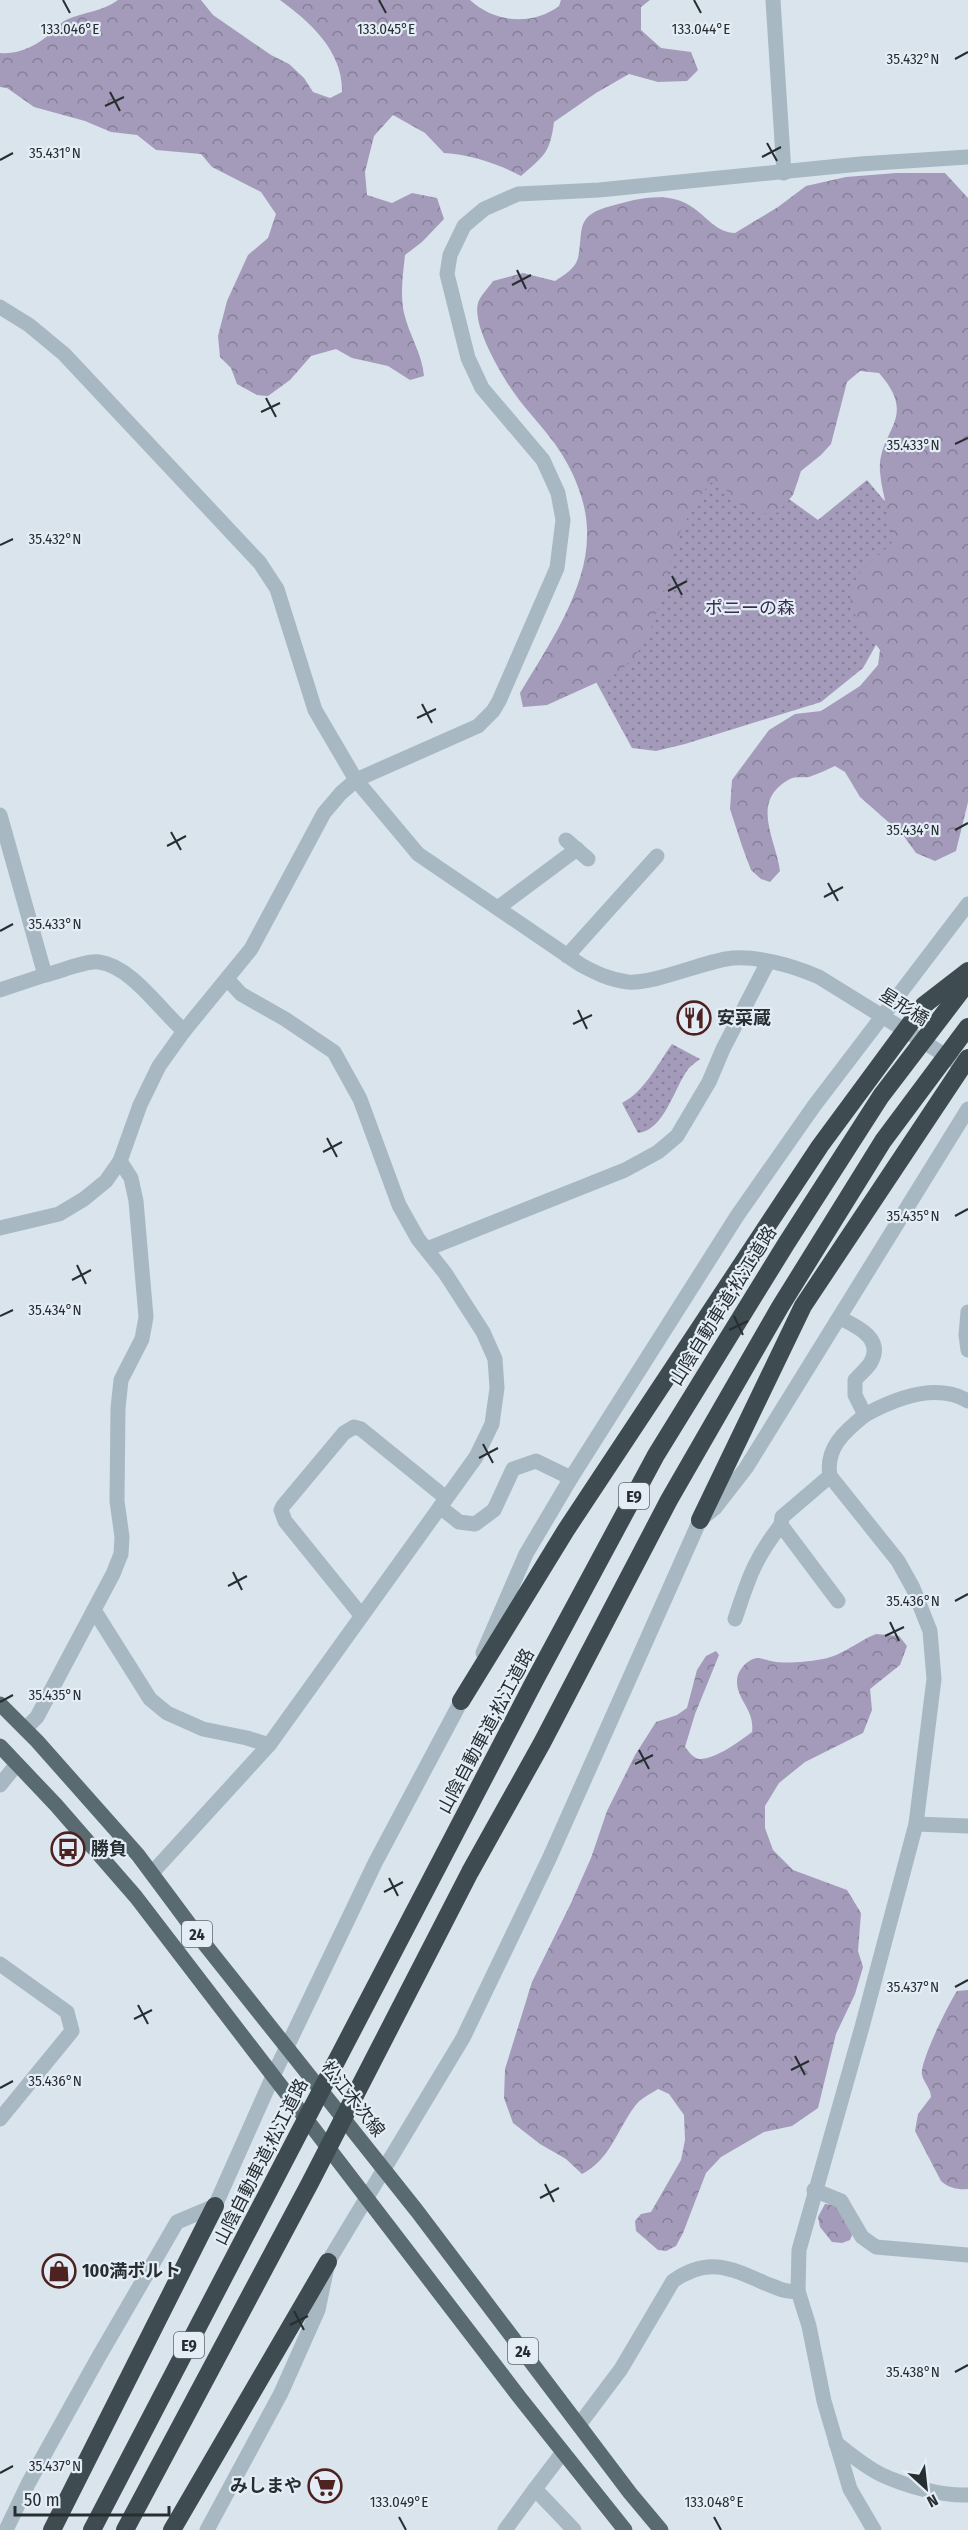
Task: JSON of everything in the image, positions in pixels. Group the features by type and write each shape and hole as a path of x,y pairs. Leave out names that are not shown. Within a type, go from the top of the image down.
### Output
{"highway":[{"path":"461,1701 566,1530 820,1146 924,1005 968,970"},
{"name":"山陰自動車道;松江道路","path":"92,2530 656,1455 786,1244 881,1096 968,982"},
{"name":"E9","path":"126,2530 372,2065 470,1872 542,1743 669,1500 756,1348 883,1141 968,1027"},
{"path":"700,1520 803,1306 968,1058"},
{"path":"52,2530 215,2206"},
{"path":"172,2530 328,2262"}],"main road":[{"name":"松江木次線","path":"0,1704 152,1873 199,1937 385,2171 630,2493 661,2530"},
{"name":"24","path":"0,1746 136,1897 625,2530"}],"street":[{"path":"773,0 784,173"},
{"path":"0,1228 59,1214 84,1199 106,1181 120,1161 141,1105 159,1066 184,1031 251,950 324,813 340,793 356,780 477,726 493,711 557,568 563,520 558,493 543,460 482,388 468,358 447,274 450,255 464,226 484,209 518,194 599,190 968,157"},
{"name":"星形橋","path":"0,307 29,325 63,354 260,563 277,589 315,710 356,780 418,854 499,907 567,956 603,977 628,982 645,981 728,959 797,967 819,977 968,1070"},
{"path":"0,815 45,975"},
{"path":"499,907 577,849"},
{"path":"567,956 657,856"},
{"path":"6,2530 29,2482 177,2222 215,2206 273,2076 375,1863 461,1701 526,1554 571,1478 737,1216 814,1106 968,904"},
{"path":"0,990 97,961 113,966 133,978 164,1013 184,1031"},
{"path":"427,1249 625,1170 658,1152 677,1136 689,1120 768,962"},
{"path":"152,1873 269,1745 476,1457 492,1424 497,1372 495,1359 483,1332 418,1239 399,1205 360,1099 334,1052 285,1019 241,994 228,980"},
{"path":"207,2530 281,2393 318,2310 328,2262 369,2198 463,2038 549,1859 700,1520 715,1508 746,1468 968,1109"},
{"path":"25,1730 37,1717 121,1554 122,1537 117,1501 118,1408 121,1380 142,1339 146,1317 136,1201 131,1178 120,1161"},
{"path":"968,1312 966,1335 968,1350"},
{"path":"840,1318 867,1332 873,1347 871,1362 855,1380 855,1395 865,1415"},
{"path":"874,2530 850,2489 824,2401 809,2326 798,2291 799,2250 916,1824 934,1679 930,1631 913,1588 898,1561 830,1476 828,1466 834,1446 841,1436 865,1415 894,1400 912,1396 947,1394 968,1401"},
{"path":"361,1615 285,1521 281,1510 344,1433 354,1427 361,1430 443,1503 459,1521 475,1524 494,1510 513,1469 536,1461 571,1478"},
{"path":"735,1619 753,1566 761,1550 781,1525 782,1517 830,1476"},
{"path":"781,1525 838,1600"},
{"path":"94,1610 150,1699 167,1713 202,1729 269,1745"},
{"path":"0,1785 17,1764"},
{"path":"916,1824 968,1826"},
{"path":"0,1964 68,2012 72,2031 0,2119"},
{"path":"814,2190 841,2201 862,2237 876,2247 968,2255"},
{"path":"579,2425 621,2369 673,2281 687,2271 708,2265 733,2269 787,2292 798,2291"},
{"path":"836,2443 880,2474 899,2482 957,2495 968,2495"},
{"path":"505,2530 563,2452"},
{"path":"535,2489 574,2530"}],"green space":[{"path":"118,0 201,0 213,15 271,55 289,64 304,78 313,92 330,98 342,92 341,77 331,51 313,28 280,0 470,0 480,8 502,17 526,19 548,12 559,6 561,0 650,0 641,7 641,30 661,48 691,52 698,70 687,81 658,82 629,74 596,93 554,122 545,153 521,176 484,160 444,153 425,133 393,115 374,136 365,172 367,195 392,203 412,193 437,198 444,219 422,242 405,255 402,284 403,306 424,376 410,380 388,366 352,358 336,349 311,356 290,380 268,396 257,395 237,384 231,368 220,357 218,336 227,301 248,255 268,238 276,214 261,192 212,167 201,154 156,150 137,135 111,132 85,121 34,107 7,88 0,87 0,53 14,52 34,45 66,20 106,7"},
{"path":"896,173 945,173 968,198 968,802 956,851 935,861 916,853 903,835 860,797 845,772 835,766 809,777 790,779 778,788 771,798 768,809 768,821 780,871 770,882 761,879 751,870 742,846 730,809 732,780 769,730 795,714 821,711 860,686 878,665 880,650 854,612 851,592 854,582 862,571 893,541 880,472 884,445 897,413 891,389 879,373 860,371 847,382 831,444 801,471 793,495 777,513 765,514 748,510 717,481 710,483 682,528 646,642 620,672 547,705 523,707 520,693 564,618 580,577 587,536 586,517 579,489 561,453 512,390 494,360 479,323 478,303 493,281 523,273 555,281 565,274 578,258 581,231 586,219 591,214 611,206 652,198 673,199 692,207 723,230 735,233 778,207 806,186 846,177"},
{"name":"ポニーの森","path":"714,445 818,520 867,480 914,536 894,613 863,668 821,702 685,744 656,751 632,748 595,680"},
{"path":"672,1044 700,1059 689,1068 662,1116 647,1130 638,1133 622,1103 644,1085"},
{"path":"876,1634 899,1636 907,1646 900,1665 870,1689 872,1710 863,1733 805,1762 779,1783 765,1806 765,1828 773,1850 793,1870 847,1890 861,1913 858,1951 863,1967 855,1994 836,2034 818,2108 792,2126 764,2132 721,2157 706,2173 676,2246 666,2251 658,2250 636,2231 635,2221 641,2214 651,2212 681,2160 685,2140 684,2115 669,2094 658,2089 637,2103 600,2161 582,2174 566,2159 540,2144 513,2123 504,2098 505,2069 532,1982 571,1903 591,1858 607,1811 635,1755 656,1722 677,1715 687,1708 697,1670 706,1656 716,1651 719,1655 695,1714 685,1747 698,1759 720,1753 752,1732 751,1717 737,1687 738,1674 747,1662 757,1658 788,1663 826,1658 841,1653"},
{"path":"968,1990 968,2189 961,2189 950,2187 941,2181 915,2131 918,2114 931,2097 922,2075 925,2058 957,1991"},
{"path":"825,2204 835,2205 850,2227 852,2235 850,2240 842,2243 832,2242 820,2227 818,2217"}],"place":[{"name":"安菜蔵","path":"694,1018"},
{"name":"勝負","path":"68,1849"},
{"name":"100満ボルト","path":"59,2271"},
{"name":"みしまや","path":"325,2486"}]}
